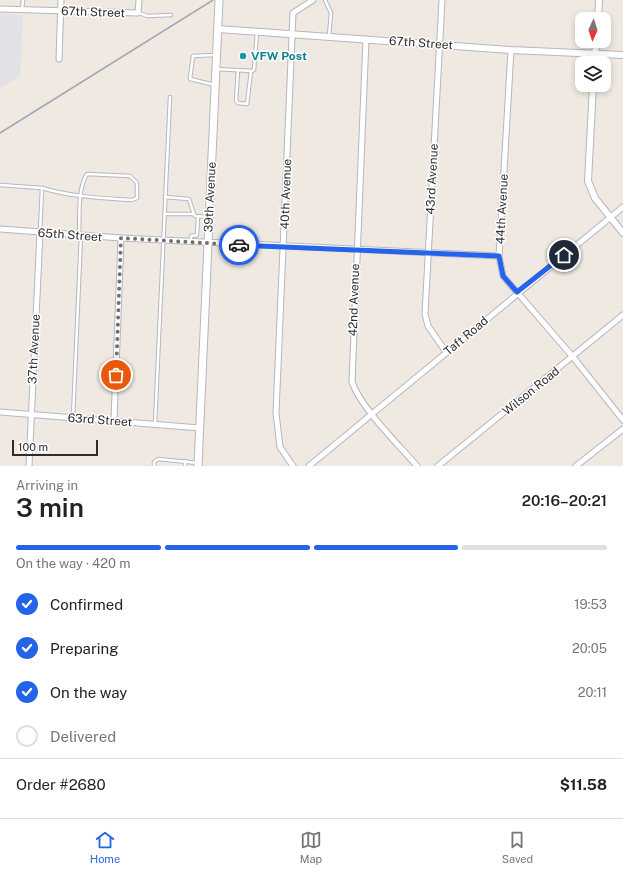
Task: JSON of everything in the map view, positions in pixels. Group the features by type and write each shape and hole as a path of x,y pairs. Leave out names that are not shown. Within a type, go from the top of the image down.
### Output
{"main road":[{"name":"39th Avenue","path":"198,464 219,0"}],"street":[{"path":"59,59 61,0"},
{"path":"138,13 139,0"},
{"name":"40th Avenue","path":"293,466 280,447 276,413 292,33 294,13 313,0"},
{"name":"43rd Avenue","path":"442,0 438,44 426,320 446,352"},
{"path":"598,12 599,0"},
{"name":"67th Street","path":"0,9 138,13"},
{"name":"67th Street","path":"218,29 366,38 511,50 623,55"},
{"name":"42nd Avenue","path":"366,38 351,375 354,387 372,414 417,466"},
{"path":"596,48 596,56"},
{"name":"44th Avenue","path":"511,50 499,256 503,276 573,357 623,420"},
{"path":"593,92 588,181 595,198 623,233"},
{"name":"Taft Road","path":"309,466 517,292 623,206"},
{"name":"65th Street","path":"0,229 163,241 499,256"},
{"name":"37th Avenue","path":"29,466 40,233"},
{"path":"114,420 121,238"},
{"name":"Wilson Road","path":"438,466 623,316"},
{"name":"63rd Street","path":"0,412 200,428"},
{"path":"576,466 623,429"}],"lane":[{"path":"22,10 23,0"},
{"path":"325,0 331,12 329,36"},
{"path":"138,13 147,16 171,15"},
{"path":"238,70 236,101 242,104 249,103 251,71 254,70 257,31"},
{"path":"216,85 190,79 193,56 217,55"},
{"path":"216,69 251,71"},
{"path":"155,424 170,97"},
{"path":"0,185 42,188 62,194 81,197 132,200 137,198 137,183 130,176 87,174 83,180 81,197 73,418"},
{"path":"40,233 42,188"},
{"path":"165,197 189,199 194,214"},
{"path":"165,214 194,214 195,216 210,217"},
{"path":"191,242 191,236 197,235 198,216"},
{"path":"154,466 154,462 158,459 185,461 198,464"},
{"path":"185,461 185,466"}],"shaded area":[{"path":"0,14 23,15 20,76 0,88"}],"railway":[{"path":"0,133 213,0"}],"way so far":[{"path":"116,375 121,238 239,245"}],"place":[{"name":"VFW Post","path":"243,56"}],"route":[{"path":"239,245 499,256 500,270 503,276 517,292 564,255"}]}
